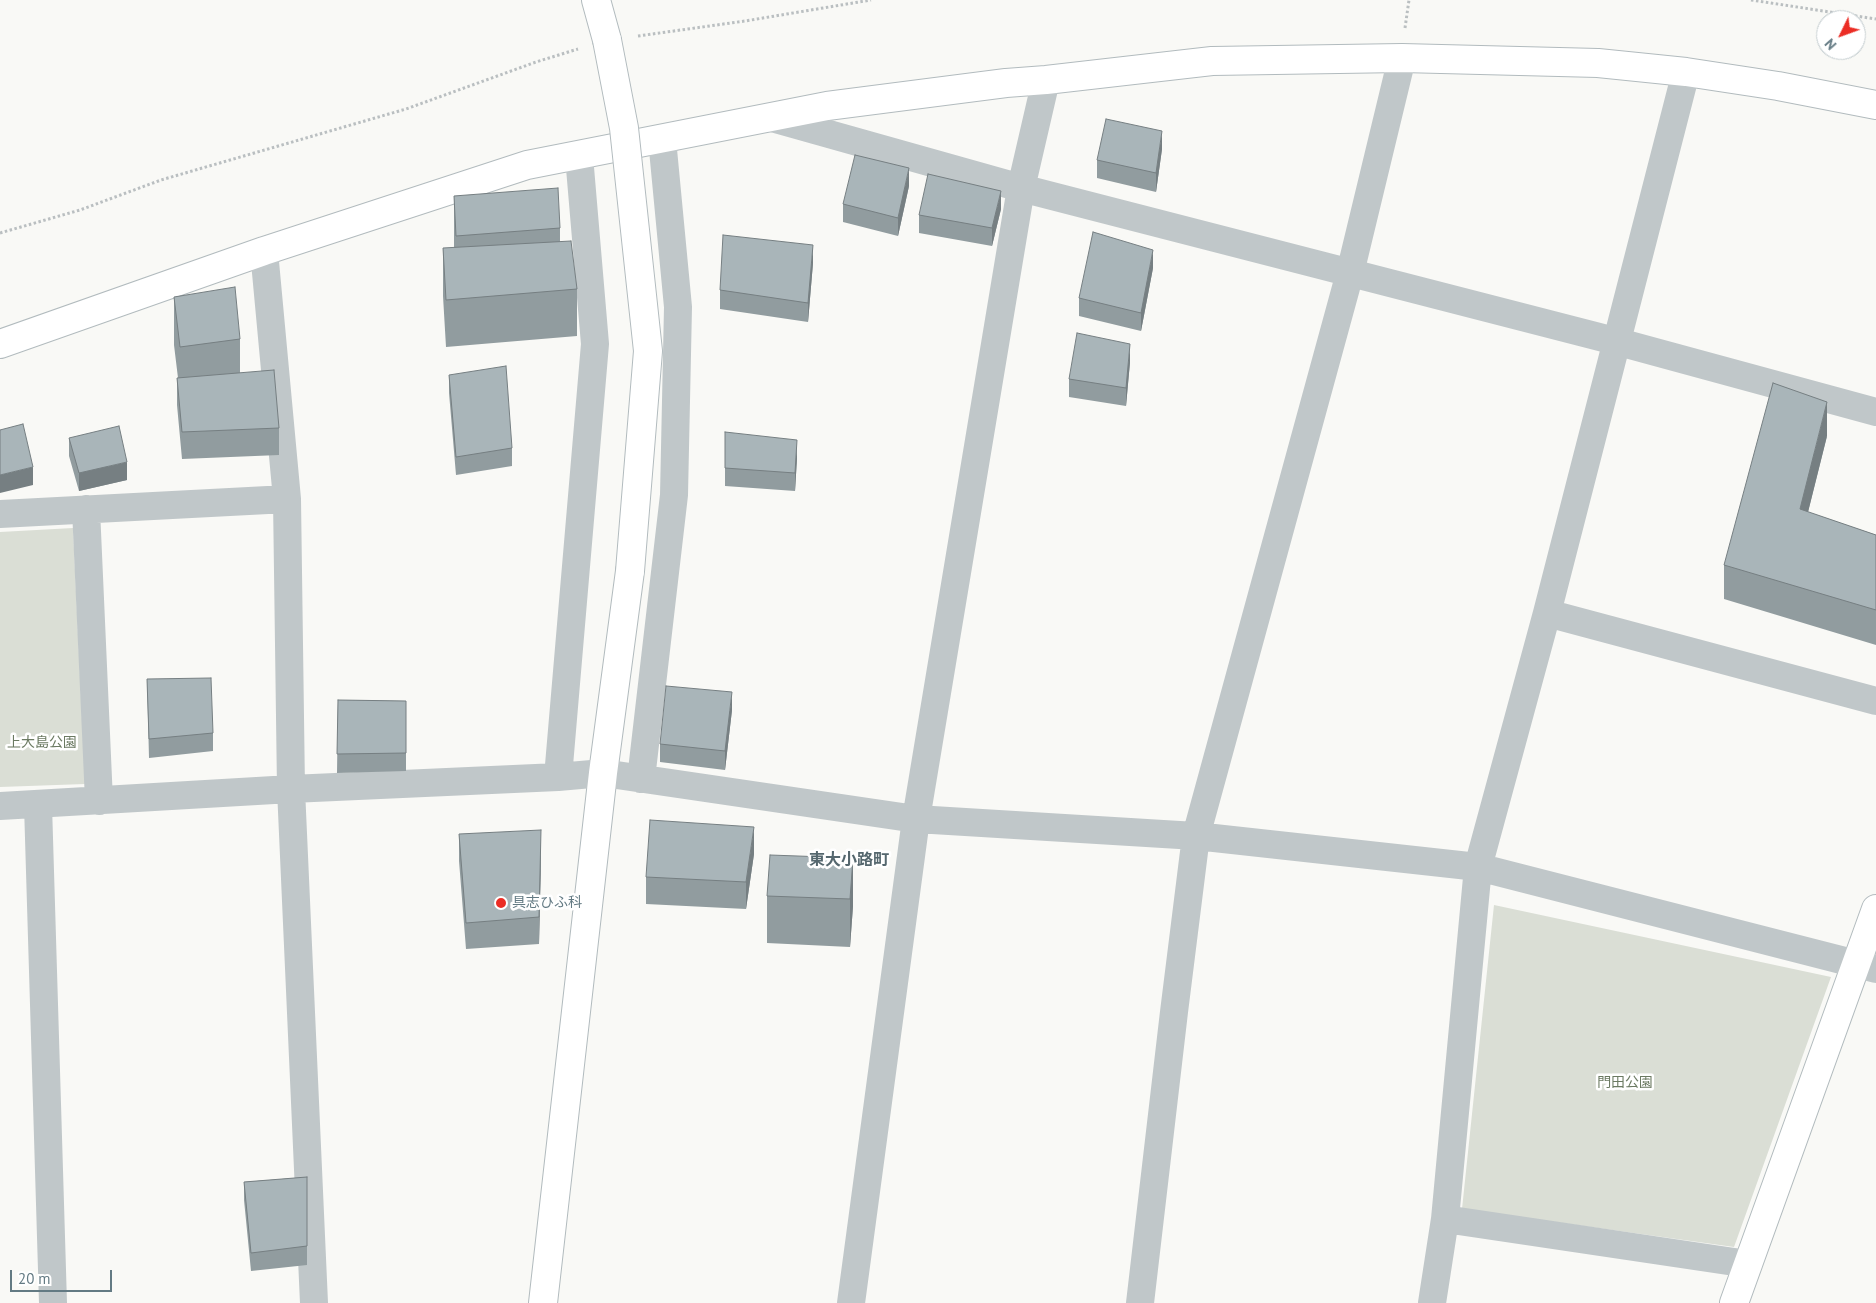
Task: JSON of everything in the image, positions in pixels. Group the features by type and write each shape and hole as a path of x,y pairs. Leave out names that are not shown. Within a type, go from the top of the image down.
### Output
{"street":[{"path":"543,1303 603,773 630,571 648,351 624,128 607,40 596,0"},
{"path":"1140,1303 1196,836 1350,273 1402,58"},
{"path":"0,344 264,252 527,166 827,106 1006,83 1212,60 1402,58 1598,63 1686,72 1778,86 1876,105"},
{"path":"1432,1303 1445,1219 1478,867 1686,72"},
{"path":"851,1303 916,819 1021,188 1046,80"},
{"path":"772,118 1021,188 1615,341 1876,412"},
{"path":"641,779 674,495 678,307 662,139"},
{"path":"558,777 595,344 579,156"},
{"path":"264,252 288,498 291,789 314,1303"},
{"path":"0,514 288,498"},
{"path":"86,509 99,801"},
{"path":"1546,613 1876,701"},
{"path":"0,806 291,789 558,777 603,773 916,819 1196,836 1478,867 1866,966"},
{"path":"38,805 53,1303"},
{"path":"1734,1303 1866,966 1876,909"},
{"path":"1445,1219 1748,1264"}],"path":[{"path":"0,233 80,210 161,180 406,109 536,62 607,40 745,21 871,0"},
{"path":"1752,0 1876,19"}],"green space":[{"name":"上大島公園","path":"73,528 85,784 0,787 0,532"},
{"name":"門田公園","path":"1494,905 1831,977 1734,1247 1462,1209"}],"building":[{"path":"1106,119 1162,131 1156,173 1097,160"},
{"path":"855,155 909,168 898,218 843,204"},
{"path":"928,174 1001,191 992,228 919,215"},
{"path":"558,188 560,228 456,236 454,196"},
{"path":"1093,232 1153,250 1141,313 1079,298"},
{"path":"723,235 813,245 808,303 720,290"},
{"path":"571,241 577,289 446,300 443,248"},
{"path":"235,287 240,339 180,347 174,297"},
{"path":"1077,333 1130,344 1126,388 1069,379"},
{"path":"506,366 512,448 456,457 449,375"},
{"path":"274,370 279,428 182,432 177,378"},
{"path":"1773,383 1827,402 1800,509 1876,535 1876,610 1724,565"},
{"path":"23,424 33,467 0,475 0,430"},
{"path":"119,426 127,462 79,473 69,438"},
{"path":"725,432 797,440 795,473 725,468"},
{"path":"211,678 213,733 149,739 147,679"},
{"path":"666,686 732,692 725,751 660,744"},
{"path":"338,700 406,701 406,753 337,754"},
{"path":"650,820 754,827 746,882 646,877"},
{"name":"具志ひふ科","path":"541,830 539,917 466,923 459,834"},
{"path":"770,855 853,858 850,899 767,896"},
{"path":"307,1177 307,1246 251,1253 244,1182"}],"place":[{"name":"具志ひふ科","path":"501,903"}],"district":[{"name":"東大小路町","path":"849,860"}]}
